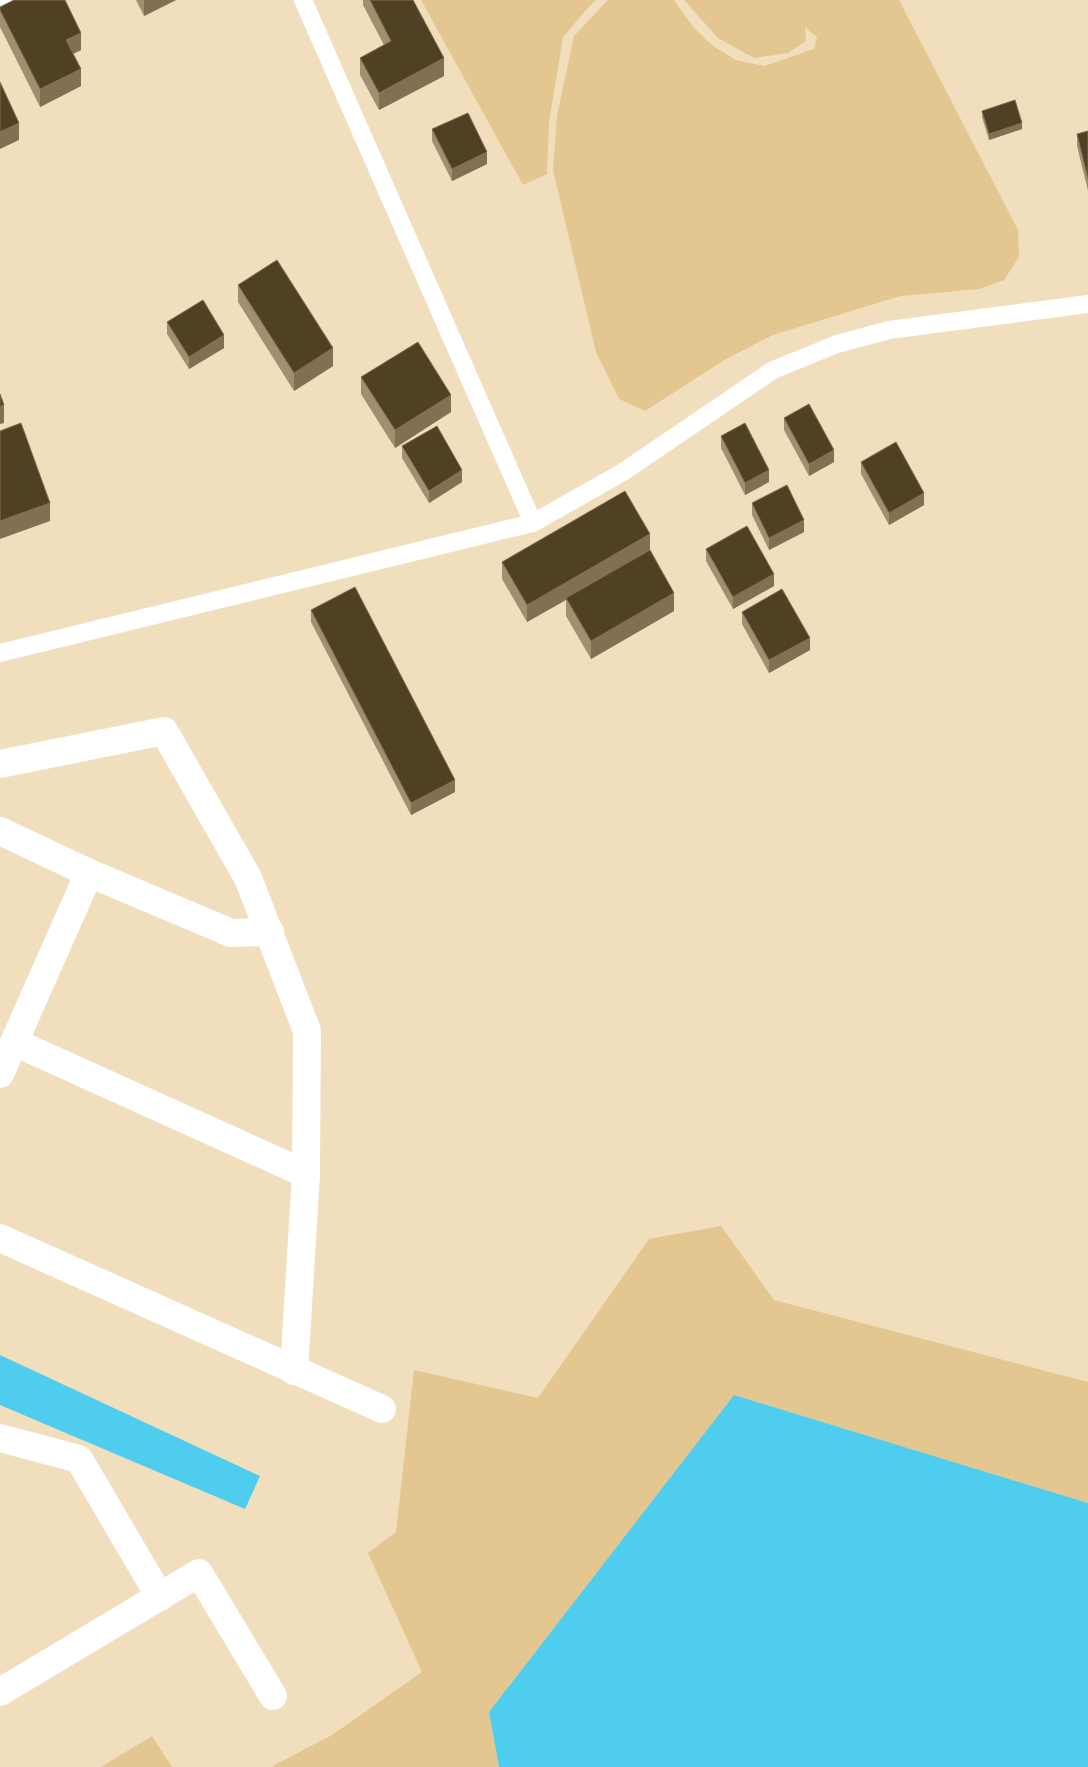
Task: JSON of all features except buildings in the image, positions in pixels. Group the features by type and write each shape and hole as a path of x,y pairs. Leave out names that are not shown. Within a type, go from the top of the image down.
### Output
{"street":[{"path":"0,764 164,731 248,878 307,1032 306,1174 294,1370"},
{"path":"0,831 89,873 231,933 270,932"},
{"path":"0,1074 89,873"},
{"path":"14,1042 306,1174"},
{"path":"0,1238 382,1409"},
{"path":"0,1438 79,1459 160,1597"},
{"path":"0,1692 199,1573 273,1696"}],"lane":[{"path":"0,4 9,0"},
{"path":"303,0 533,522"},
{"path":"0,653 533,522 623,472 773,370 837,344 889,330 1088,304"}],"shaded area":[{"path":"421,0 595,0 563,37 549,122 547,174 523,185"},
{"path":"608,0 674,0 693,27 713,46 736,60 764,66 814,49 817,37 805,27 806,41 788,53 754,58 718,38 684,0 899,0 1018,230 1019,257 1004,280 979,289 900,296 773,335 726,359 645,411 619,399 596,352 553,170 557,116 574,36"},
{"path":"721,1226 774,1300 1088,1382 1088,1503 734,1395 489,1712 499,1767 271,1767 332,1735 422,1672 368,1553 396,1532 414,1370 538,1398 649,1239"},
{"path":"152,1736 172,1767 101,1767"}],"water":[{"path":"0,1355 260,1476 245,1509 0,1405"},
{"path":"734,1395 1088,1503 1088,1767 499,1767 489,1712"}]}
